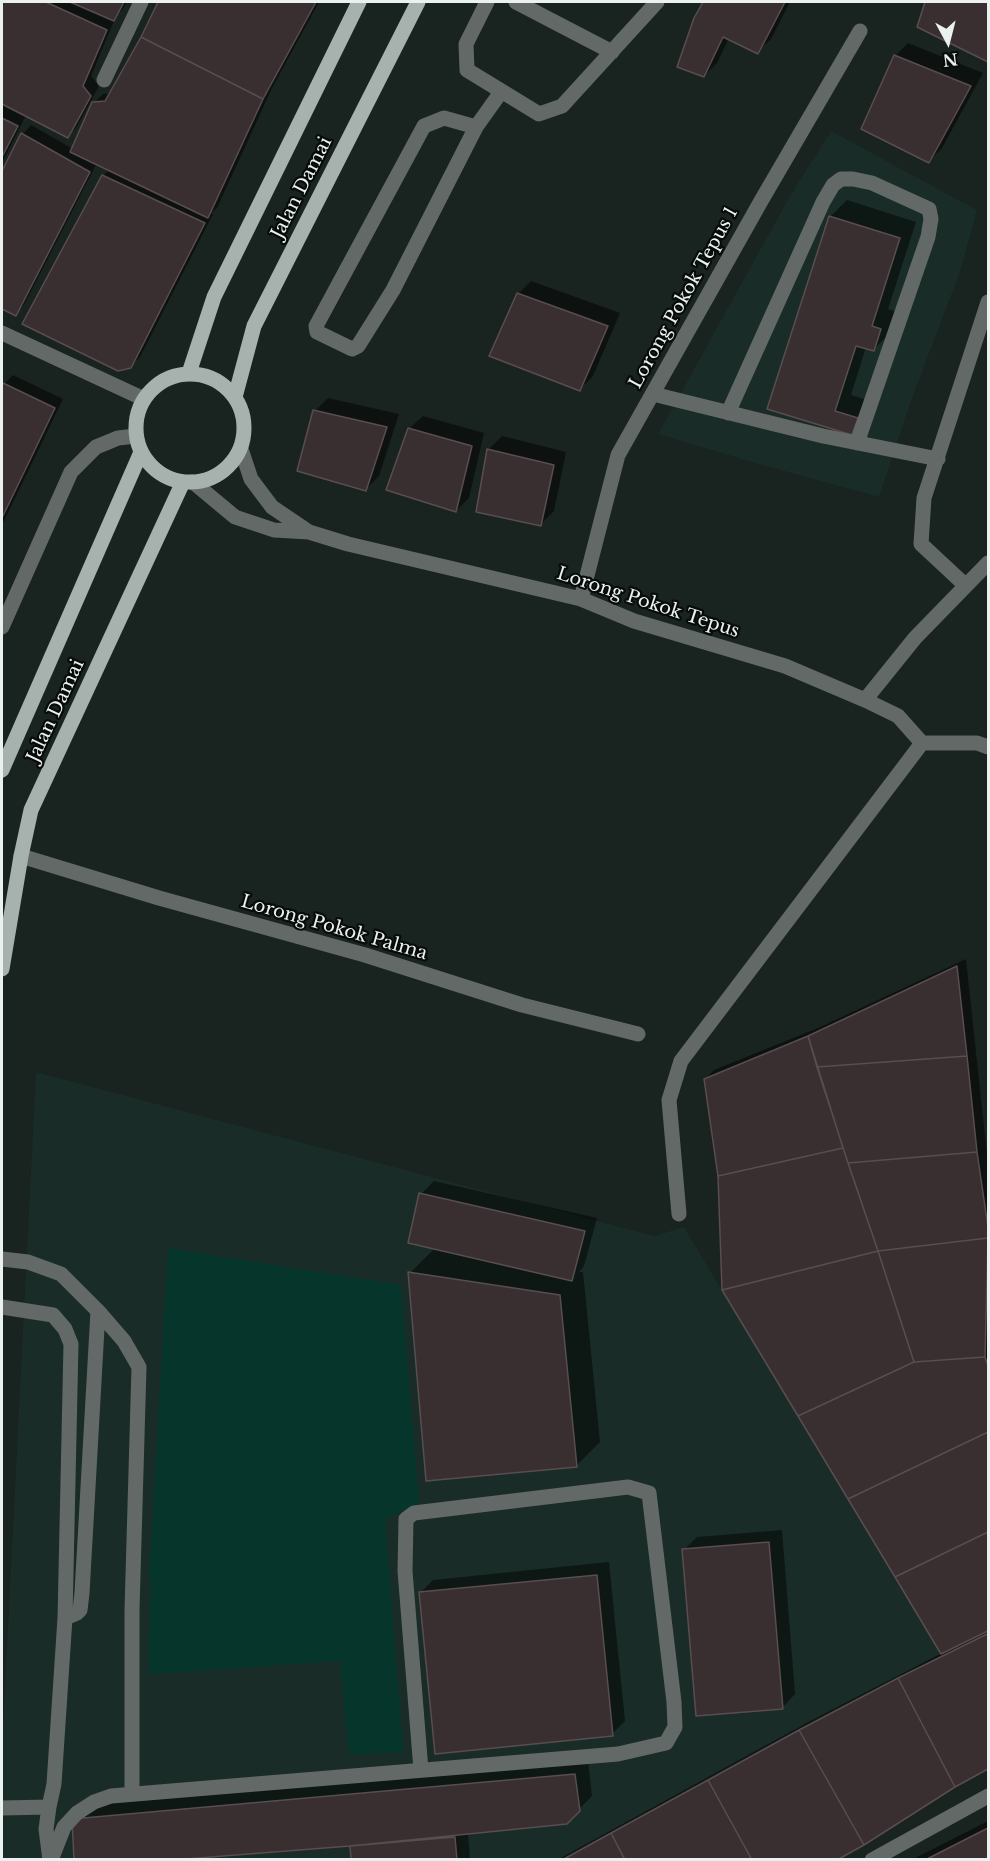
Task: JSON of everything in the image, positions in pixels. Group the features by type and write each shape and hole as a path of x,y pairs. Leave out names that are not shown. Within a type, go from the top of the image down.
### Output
{"main road":[{"name":"Jalan Damai","path":"189,374 214,297 358,2"},
{"name":"Jalan Damai","path":"235,397 254,326 418,2"},
{"path":"189,374 215,380 235,397 245,422 241,449 229,466 213,477 188,482 158,472 141,452 136,436 136,417 144,399 163,381 189,374"},
{"name":"Jalan Damai","path":"2,766 141,452"},
{"name":"Jalan Damai","path":"2,969 31,810 188,482"}],"street":[{"path":"104,80 141,2"},
{"path":"487,2 466,44 467,70 539,114 562,106 657,2"},
{"path":"516,2 612,52"},
{"name":"Lorong Pokok Tepus 1","path":"581,599 618,455 860,31"},
{"path":"476,127 444,118 424,126 316,326 317,332 352,349 358,346 393,290 476,127 501,92"},
{"path":"728,413 823,202 833,185 841,179 872,183 929,209 931,219 928,237 857,442"},
{"path":"965,585 921,544 924,498 988,302"},
{"path":"2,333 144,399"},
{"path":"653,394 728,413 938,459"},
{"path":"2,627 71,472 96,447 118,438 136,436"},
{"name":"Lorong Pokok Tepus","path":"241,449 251,479 272,507 309,532"},
{"name":"Lorong Pokok Tepus","path":"188,482 235,517 274,530 309,532 348,544 581,599 634,621 785,666 898,716 922,743"},
{"path":"865,700 915,638 988,563"},
{"path":"678,1214 669,1100 681,1061 922,743 977,742 988,747"},
{"name":"Lorong Pokok Palma","path":"21,856 159,898 365,955 522,1005 638,1034"},
{"path":"2,1260 28,1262 61,1274 124,1341 140,1367 132,1610 132,1793"},
{"path":"2,1307 54,1316 64,1329 71,1344 65,1618 54,1784 46,1829 50,1860"},
{"path":"65,1618 80,1610 82,1593 98,1311"},
{"path":"50,1860 64,1827 77,1813 94,1802 111,1796 618,1754 666,1743 675,1727 674,1702 649,1493 628,1487 414,1513 406,1519 405,1571 421,1770"},
{"path":"872,1860 988,1796"},
{"path":"2,1809 49,1808"}],"shaded area":[{"path":"831,131 977,210 960,272 909,406 879,497 658,434 790,196"},
{"path":"36,1072 654,1236 684,1227 941,1654 562,1859 2,1860 2,1746"}],"green space":[{"path":"168,1248 401,1285 419,1503 385,1519 404,1762 402,1752 349,1755 340,1661 148,1674 151,1580 149,1576"}],"building":[{"path":"2,2 46,2 107,30 83,86 91,96 68,138 2,104"},
{"path":"70,2 124,2 114,21"},
{"path":"158,2 316,2 263,99 141,37"},
{"path":"703,2 785,2 758,54 723,37 704,77 677,67 694,18"},
{"path":"925,2 988,2 988,62 917,27"},
{"path":"141,37 263,99 208,218 70,152 92,102 105,101"},
{"path":"894,55 971,86 929,163 861,129"},
{"path":"2,118 18,126 2,157"},
{"path":"21,133 90,172 16,316 2,309 2,171"},
{"path":"102,175 205,223 131,368 118,371 22,324"},
{"path":"829,216 900,238 872,326 881,329 874,351 856,346 835,411 858,418 852,435 767,409"},
{"path":"517,293 608,326 580,391 489,356"},
{"path":"3,383 55,408 2,518 2,386"},
{"path":"313,410 387,427 366,491 297,471"},
{"path":"408,428 472,446 456,512 386,490"},
{"path":"487,449 554,465 541,526 476,512"},
{"path":"957,966 967,1056 817,1067 808,1036"},
{"path":"808,1036 843,1148 718,1176 704,1079"},
{"path":"967,1056 977,1152 848,1163 817,1067"},
{"path":"843,1148 878,1251 722,1290 718,1176"},
{"path":"977,1152 988,1238 878,1251 848,1163"},
{"path":"419,1193 585,1231 572,1281 408,1243"},
{"path":"988,1238 985,1357 914,1362 878,1251"},
{"path":"878,1251 914,1362 798,1416 722,1290"},
{"path":"408,1272 560,1295 577,1467 426,1481"},
{"path":"985,1357 988,1366 988,1432 848,1499 798,1416 914,1362"},
{"path":"988,1432 988,1532 895,1577 848,1499"},
{"path":"988,1532 988,1631 941,1654 895,1577"},
{"path":"769,1542 783,1709 696,1716 682,1549"},
{"path":"597,1575 613,1736 435,1754 419,1592"},
{"path":"987,1634 988,1769 955,1787 898,1678"},
{"path":"898,1678 955,1787 864,1845 799,1730"},
{"path":"799,1730 864,1845 837,1860 752,1860 708,1780"},
{"path":"575,1774 580,1811 567,1824 350,1846 173,1860 74,1860 72,1819"},
{"path":"708,1780 752,1860 625,1860 611,1833"},
{"path":"988,1828 988,1860 925,1860"},
{"path":"611,1833 625,1860 562,1860"},
{"path":"455,1837 457,1860 351,1860 350,1846"}]}
